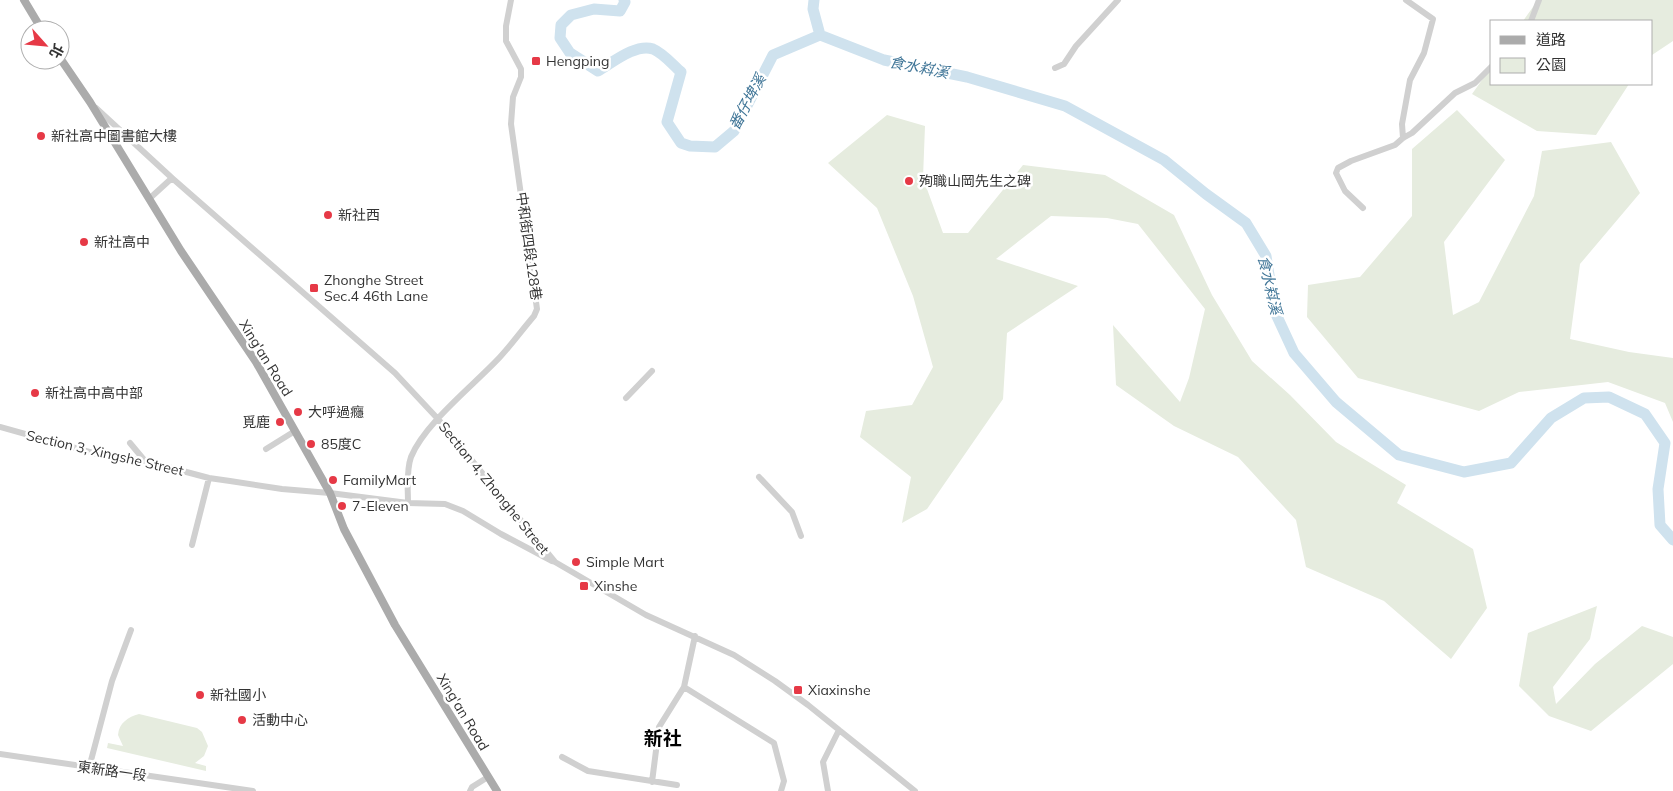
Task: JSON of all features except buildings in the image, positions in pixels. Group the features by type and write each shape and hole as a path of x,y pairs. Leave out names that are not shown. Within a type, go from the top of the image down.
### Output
{"main road":[{"path":"24,0 36,20"},
{"name":"Xing'an Road","path":"68,70 90,102 181,251 256,362 330,493 344,529 395,625 497,791"}],"street":[{"name":"中和街四段128巷","path":"408,503 409,466 418,443 438,419 500,357 538,309 511,124 513,97 521,77 521,69 506,41 506,26 511,0"},
{"path":"1055,68 1064,64 1076,46 1118,0"},
{"path":"1403,138 1402,124 1410,80 1424,53 1433,19 1406,0"},
{"path":"1531,20 1539,0"},
{"path":"1363,208 1345,191 1336,173 1338,168 1351,161 1395,145 1403,138 1412,134 1455,93 1475,83 1490,68"},
{"name":"Section 4, Zhonghe Street","path":"90,102 172,178 235,231 395,373 438,419 555,562 646,615 734,655 780,684 915,791"},
{"path":"150,199 172,178"},
{"path":"626,398 652,370"},
{"name":"Section 3, Xingshe Street","path":"0,427 93,453 145,461 209,478 282,489 408,503 445,504 463,511 501,534 555,562"},
{"path":"266,449 294,430"},
{"path":"130,443 145,461"},
{"path":"759,477 792,512 801,536"},
{"path":"192,545 209,478"},
{"path":"89,768 112,681 131,630"},
{"path":"652,782 659,727 684,687 695,636"},
{"path":"684,687 774,743 784,781 780,791"},
{"path":"828,791 822,762 839,730"},
{"name":"東新路一段","path":"0,754 253,791"},
{"path":"562,756 588,771 677,785"},
{"path":"470,791 472,787 488,776"}],"green space":[{"path":"1538,0 1673,0 1673,41 1653,54 1653,20 1524,20"},
{"path":"1490,69 1490,85 1628,85 1596,135 1537,131 1472,94"},
{"path":"1457,110 1505,160 1444,242 1453,315 1479,302 1534,196 1542,151 1611,142 1640,193 1580,264 1570,339 1629,352 1673,358 1673,422 1665,403 1608,382 1519,392 1479,411 1358,378 1307,317 1308,285 1360,277 1412,216 1412,149"},
{"path":"887,115 925,126 923,178 943,233 968,233 1023,165 1105,175 1174,215 1212,295 1252,361 1290,395 1336,442 1406,485 1397,503 1473,549 1487,608 1451,659 1384,601 1306,567 1296,520 1238,457 1174,426 1116,385 1113,325 1180,402 1189,378 1205,309 1138,224 1107,218 1051,216 996,259 1078,286 1007,333 1003,399 927,509 902,523 911,477 860,437 866,411 912,405 933,367 913,296 877,208 828,163"},
{"path":"1597,606 1590,639 1553,687 1556,704 1595,664 1642,626 1673,637 1673,664 1591,731 1549,716 1519,686 1528,633"},
{"path":"139,714 197,728 202,732 208,746 204,756 195,763 206,766 206,771 107,748 108,743 123,746 118,735 120,727 128,719"}],"waterway":[{"name":"番仔埤溪","path":"624,0 625,2 620,11 594,9 571,15 561,25 560,38 570,53 598,71 624,55 639,49 653,49 664,56 681,72 667,122 681,143 690,146 715,147 734,131 773,55 820,35"},
{"name":"食水嵙溪","path":"814,0 813,9 820,35 884,60 967,77 1065,106 1164,160 1246,223 1266,256 1275,312 1294,353 1336,402 1399,455 1464,472 1511,463 1551,418 1584,398 1609,397 1645,414 1665,443 1658,489 1660,525 1673,540"}],"place":[{"name":"Hengping","path":"536,61"},
{"name":"新社高中圖書館大樓","path":"41,136"},
{"name":"殉職山岡先生之碑","path":"909,181"},
{"name":"新社西","path":"328,215"},
{"name":"新社高中","path":"84,242"},
{"name":"Zhonghe Street Sec.4 46th Lane","path":"314,288"},
{"name":"新社高中高中部","path":"35,393"},
{"name":"大呼過癮","path":"298,412"},
{"name":"覓鹿","path":"280,422"},
{"name":"85度C","path":"311,444"},
{"name":"FamilyMart","path":"333,480"},
{"name":"7-Eleven","path":"342,506"},
{"name":"Simple Mart","path":"576,562"},
{"name":"Xinshe","path":"584,586"},
{"name":"Xiaxinshe","path":"798,690"},
{"name":"新社國小","path":"200,695"},
{"name":"活動中心","path":"242,720"}],"district":[{"name":"新社","path":"663,738"}]}
